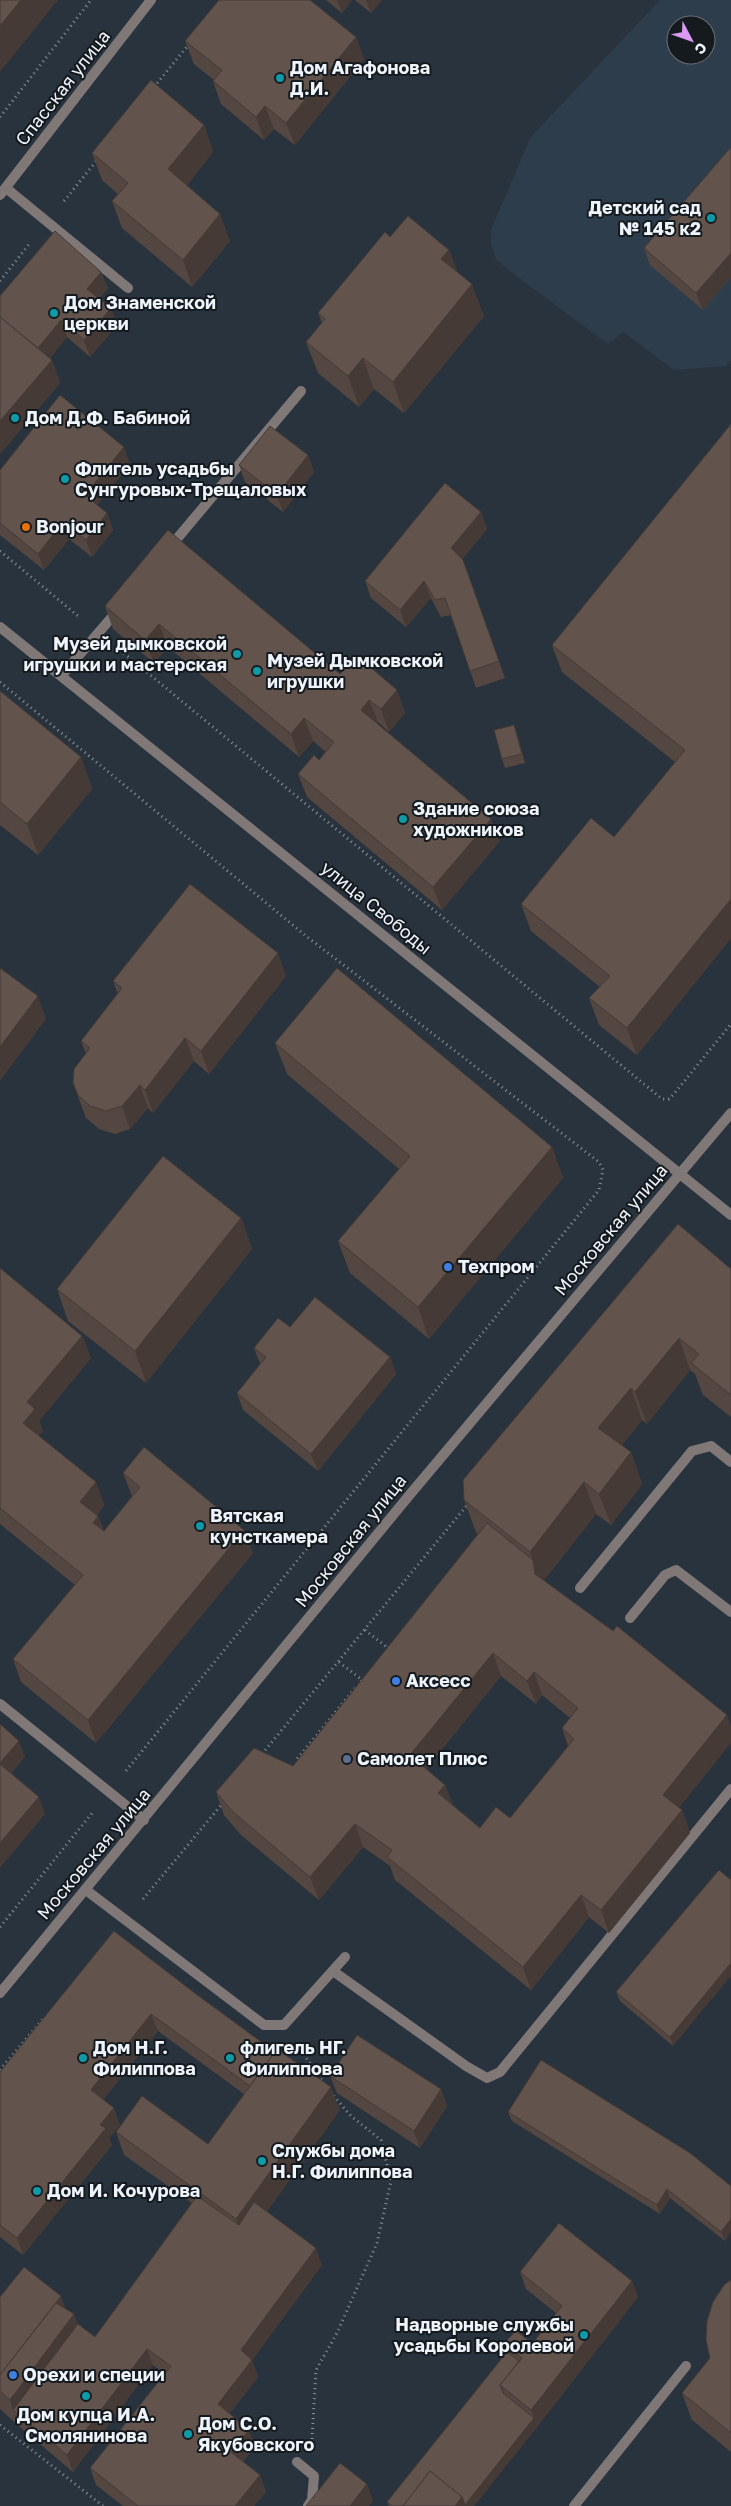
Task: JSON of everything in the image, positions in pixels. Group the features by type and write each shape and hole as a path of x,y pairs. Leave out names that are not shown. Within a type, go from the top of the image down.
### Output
{"street":[{"name":"Спасская улица","path":"3,191 151,0"},
{"path":"3,191 48,221 128,288"},
{"path":"162,557 301,391"},
{"path":"62,675 124,602"},
{"name":"улица Свободы","path":"0,627 731,1215"},
{"name":"Московская улица","path":"0,1993 412,1492 731,1113"},
{"path":"580,1588 692,1450 711,1446 731,1462"},
{"path":"630,1618 665,1575 676,1570 731,1612"},
{"path":"0,1704 144,1820"},
{"path":"333,1971 466,2066 487,2078 500,2072 731,1789"},
{"path":"86,1890 264,2025 284,2025 345,1958"},
{"path":"574,2506 686,2366"},
{"path":"297,2462 314,2476 312,2500 308,2506"}],"path":[{"path":"0,118 91,0"},
{"path":"151,92 194,38"},
{"path":"0,281 102,152"},
{"path":"0,551 662,1099 668,1099 673,1095 731,1024"},
{"path":"0,682 306,936 599,1162 603,1170 599,1190 0,1927"},
{"path":"258,1760 469,1503"},
{"path":"365,1630 388,1648 393,1641"},
{"path":"301,1766 298,1759 362,1680 339,1662"},
{"path":"125,1920 227,1798"},
{"path":"0,2070 44,2018"},
{"path":"284,2025 327,2086"},
{"path":"314,2476 311,2454 316,2370 337,2333 376,2243 391,2181 380,2140 350,2116 333,2094"},
{"path":"0,2425 102,2506"}],"shaded area":[{"path":"660,0 731,0 731,360 726,366 674,370 623,332 608,344 496,259 491,243 491,230 530,138"}],"building":[{"path":"0,0 21,0 0,26"},
{"name":"Дом Агафонова Д.И.","path":"219,0 310,0 356,37 286,123 265,106 256,117 213,81 222,70 185,41"},
{"path":"151,80 204,125 168,169 220,214 183,260 112,201 128,183 92,153"},
{"name":"Детский сад № 145 к2","path":"731,147 731,253 696,293 644,248"},
{"path":"408,216 449,250 441,259 472,284 393,382 363,358 348,376 306,342 325,319 318,313 385,232 390,237"},
{"name":"Дом Знаменской церкви","path":"55,231 101,272 87,289 111,308 84,340 61,320 38,348 0,317 0,296"},
{"path":"0,317 52,360 0,421"},
{"name":"Флигель усадьбы Сунгуровых-Трещаловых","path":"60,395 124,447 85,495 107,513 86,540 63,522 38,554 0,523 0,470"},
{"path":"731,424 731,899 627,1028 589,998 610,976 521,904 591,818 614,837 685,750 552,645"},
{"path":"270,426 308,455 277,495 239,465"},
{"path":"445,483 481,512 451,548 463,560 499,661 470,671 445,598 435,600 424,581 400,610 365,581"},
{"path":"168,530 340,674 356,655 397,690 381,709 369,700 361,710 491,819 433,887 298,774 314,755 319,760 334,742 304,718 291,734 159,624 145,640 105,606"},
{"path":"0,691 81,757 27,824 0,802"},
{"path":"514,725 522,754 502,759 494,730"},
{"path":"190,884 278,953 201,1051 185,1038 145,1090 140,1085 122,1106 106,1111 90,1106 78,1095 73,1083 74,1069 90,1048 81,1041 122,988 113,981"},
{"path":"0,968 38,996 0,1047"},
{"path":"337,968 552,1147 418,1307 338,1241 410,1156 275,1043"},
{"path":"163,1156 241,1218 135,1351 57,1289"},
{"path":"678,1224 731,1269 731,1395 691,1363 699,1354 679,1338 635,1392 631,1388 598,1428 631,1452 599,1494 584,1482 530,1552 464,1500 463,1480"},
{"path":"0,1268 82,1336 27,1402 35,1409 23,1423 96,1482 80,1502 98,1516 93,1523 104,1531 140,1487 123,1473 144,1447 244,1530 88,1720 13,1659 83,1575 0,1508"},
{"path":"315,1297 390,1357 311,1454 237,1393 266,1357 254,1348 278,1318 290,1327"},
{"path":"487,1523 533,1560 535,1574 613,1631 617,1626 727,1715 663,1795 682,1810 601,1910 581,1895 523,1967 387,1857 392,1850 355,1824 310,1877 233,1812 216,1792 254,1748 293,1766","holes":["493,1653 527,1681 534,1672 578,1708 562,1728 574,1739 510,1818 496,1807 480,1828 438,1793 445,1785 410,1755"]},
{"path":"0,1724 19,1741 0,1763"},
{"path":"0,1764 39,1797 0,1843"},
{"path":"719,1870 731,1880 731,1963 670,2037 616,1992"},
{"path":"114,1931 275,2052 250,2086 151,2014 91,2090 114,2108 100,2125 106,2128 17,2238 0,2225 0,2072"},
{"path":"357,2035 441,2089 414,2131 330,2076"},
{"name":"Службы дома Н.Г. Филиппова","path":"277,2049 331,2087 236,2219 116,2132 142,2096 208,2144"},
{"path":"541,2060 690,2153 731,2186 731,2219 721,2232 667,2189 657,2205 508,2112"},
{"path":"197,2196 239,2225 254,2202 316,2248 241,2350 252,2360 218,2404 249,2430 231,2452 260,2475 235,2506 138,2506 90,2468 171,2366 147,2349 67,2455 13,2410 78,2324 95,2337"},
{"name":"Надворные службы усадьбы Королевой","path":"559,2223 632,2281 531,2410 500,2385 522,2358 504,2344 516,2330 532,2344 562,2306 520,2272"},
{"path":"24,2267 61,2296 0,2375 0,2297"},
{"path":"731,2280 731,2433 682,2393 710,2358 706,2340 707,2321 713,2302 724,2285"},
{"path":"56,2303 74,2314 10,2400 0,2391 0,2375"},
{"name":"Надворные службы усадьбы Королевой","path":"507,2352 519,2361 500,2385 503,2393 534,2418 465,2505 462,2497 430,2471 403,2506 392,2506 387,2502"},
{"path":"340,2463 367,2484 350,2506 306,2506"},
{"path":"430,2471 462,2497 455,2506 403,2506"}],"place":[{"name":"Дом Агафонова Д.И.","path":"280,78"},
{"name":"Детский сад № 145 к2","path":"711,218"},
{"name":"Дом Знаменской церкви","path":"54,313"},
{"name":"Дом Д.Ф. Бабиной","path":"15,418"},
{"name":"Флигель усадьбы Сунгуровых-Трещаловых","path":"65,479"},
{"name":"Bonjour","path":"26,527"},
{"name":"Музей дымковской игрушки и мастерская","path":"237,654"},
{"name":"Музей Дымковской игрушки","path":"257,671"},
{"name":"Здание союза художников","path":"403,819"},
{"name":"Техпром","path":"448,1267"},
{"name":"Вятская кунсткамера","path":"200,1526"},
{"name":"Аксесс","path":"396,1681"},
{"name":"Самолет Плюс","path":"347,1759"},
{"name":"Дом Н.Г. Филиппова","path":"83,2058"},
{"name":"флигель НГ. Филиппова","path":"230,2058"},
{"name":"Службы дома Н.Г. Филиппова","path":"262,2161"},
{"name":"Дом И. Кочурова","path":"37,2191"},
{"name":"Надворные службы усадьбы Королевой","path":"584,2335"},
{"name":"Орехи и специи","path":"13,2375"},
{"name":"Дом купца И.А. Смолянинова","path":"86,2396"},
{"name":"Дом С.О. Якубовского","path":"188,2434"}]}
